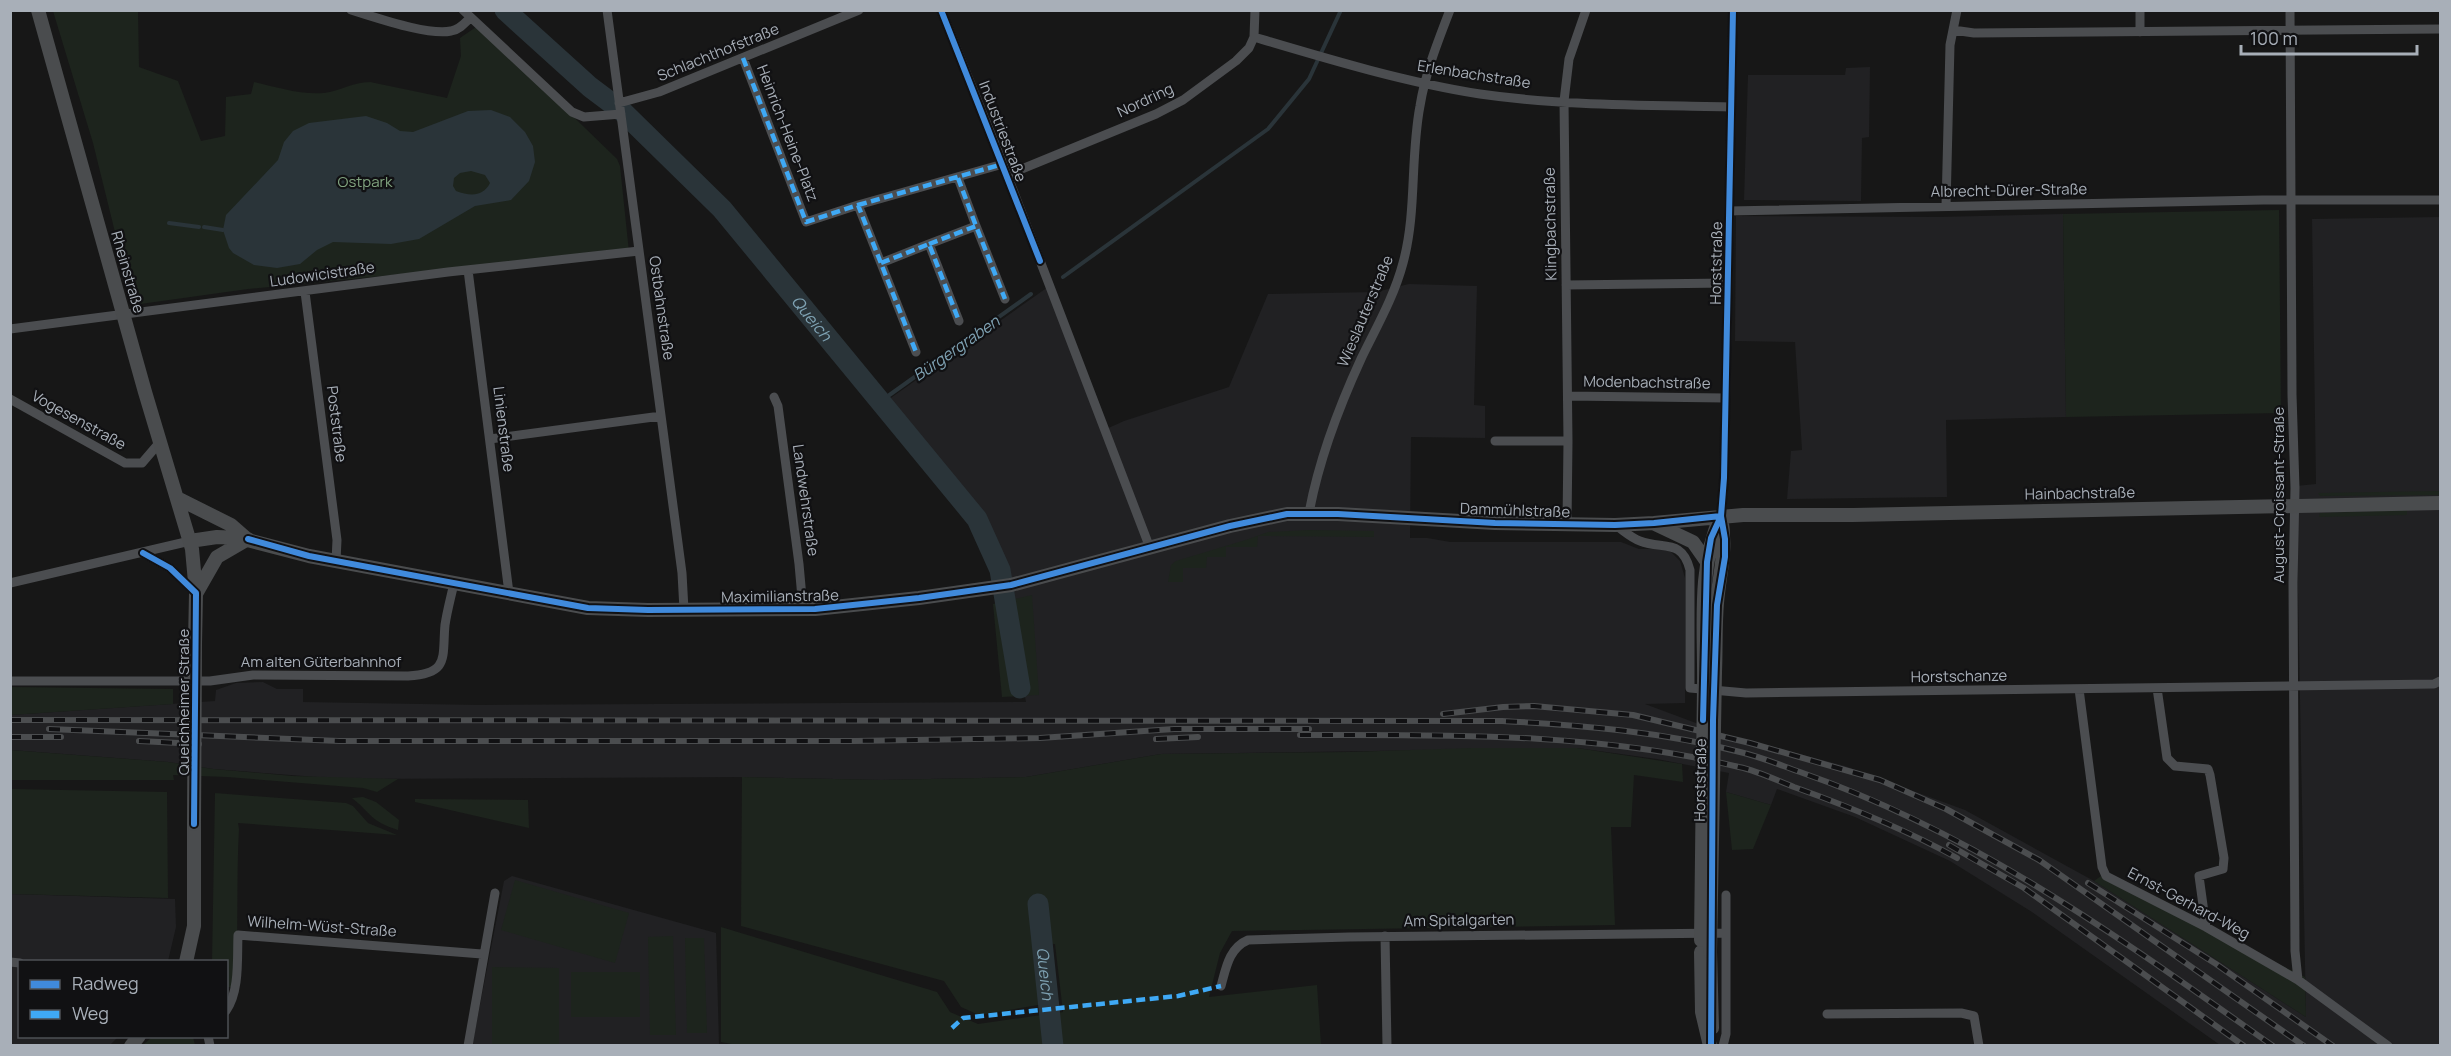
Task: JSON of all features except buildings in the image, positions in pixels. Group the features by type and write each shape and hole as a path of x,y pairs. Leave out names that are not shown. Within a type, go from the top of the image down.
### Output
{"street":[{"name":"Rheinstraße","path":"38,10 159,442 190,541"},
{"path":"351,10 410,26 445,32 456,29 470,18"},
{"path":"463,10 572,112 584,117 621,114"},
{"name":"Ostbahnstraße","path":"607,10 682,573 684,610"},
{"name":"Schlachthofstraße","path":"619,103 659,92 859,10"},
{"name":"Industriestraße","path":"941,10 1003,164 1150,548"},
{"path":"1254,37 1255,10"},
{"name":"Wieslauterstraße","path":"1308,513 1317,472 1330,435 1352,379 1391,297 1403,263 1412,211 1420,105 1450,10"},
{"name":"Klingbachstraße","path":"1567,524 1568,396 1564,101 1569,59 1586,10"},
{"name":"Horststraße","path":"1711,605 1725,557 1721,516 1724,487 1733,10"},
{"path":"1946,206 1950,45 1957,10"},
{"path":"2140,10 2140,32"},
{"name":"August-Croissant-Straße","path":"2290,10 2295,506 2295,951 2298,980"},
{"path":"1953,30 1974,33 2440,29"},
{"name":"Erlenbachstraße","path":"1254,37 1426,83 1488,95 1564,101 1731,107"},
{"name":"Nordring","path":"1007,175 1176,104 1243,55 1254,37"},
{"name":"Heinrich-Heine-Platz","path":"743,58 806,222 858,205"},
{"path":"916,351 858,205 1003,164"},
{"path":"958,178 1005,299"},
{"name":"Albrecht-Dürer-Straße","path":"1729,211 2291,201 2440,201"},
{"path":"881,263 976,226"},
{"path":"928,244 959,321"},
{"name":"Ludowicistraße","path":"10,329 468,270 639,251"},
{"name":"Linienstraße","path":"468,270 509,593"},
{"path":"1566,285 1727,283"},
{"name":"Poststraße","path":"305,292 337,540 336,561"},
{"name":"Modenbachstraße","path":"1568,396 1725,398"},
{"name":"Landwehrstraße","path":"774,397 781,424 798,549 803,609"},
{"name":"Vogesenstraße","path":"10,399 130,465 142,463 159,442"},
{"path":"490,439 661,416"},
{"path":"1495,441 1568,441"},
{"name":"Maximilianstraße","path":"177,498 231,525 248,539"},
{"name":"Hainbachstraße","path":"1721,516 2440,503"},
{"name":"Dammühlstraße","path":"1308,513 1615,525 1721,516"},
{"name":"Maximilianstraße","path":"190,541 217,537 248,539 336,561 588,608 803,609 843,607 987,589 1032,580 1257,520 1287,514 1308,513"},
{"name":"Horststraße","path":"1711,1046 1702,1012 1711,605 1707,562 1711,538 1721,516"},
{"path":"1654,523 1693,542 1707,562"},
{"name":"Horstschanze","path":"1615,525 1640,541 1674,547 1685,557 1690,570 1690,688 1758,693 2294,687 2434,684 2440,681"},
{"path":"143,553 170,568 196,593 217,557 248,539"},
{"path":"10,584 190,541"},
{"name":"Queichheimer Straße","path":"187,960 195,926 196,593 195,561 190,541"},
{"name":"Am alten Güterbahnhof","path":"10,681 210,681 253,675 417,675 438,669 444,658 445,623 454,583"},
{"path":"2157,688 2167,758 2175,766 2208,769 2210,775 2224,858 2223,869 2199,876 2206,927"},
{"name":"Ernst-Gerhard-Weg","path":"2079,689 2102,867 2106,876 2206,927 2298,980 2388,1046"},
{"path":"468,1046 482,954 495,893"},
{"path":"1723,1046 1726,1034 1726,895"},
{"name":"Am Spitalgarten","path":"1221,986 1232,953 1248,940 1384,936 1725,933"},
{"name":"Wilhelm-Wüst-Straße","path":"228,1009 235,987 238,935 482,954"},
{"path":"1384,936 1387,1046"},
{"path":"192,941 194,960"},
{"path":"1827,1014 1961,1013 1974,1016 1979,1046"}],"shaded area":[{"path":"1870,67 1869,137 1862,138 1861,201 1744,200 1748,75 1845,75 1846,68"},
{"path":"491,110 510,117 525,132 533,146 535,162 529,181 511,200 475,206 419,239 391,244 333,242 317,250 300,264 277,268 254,265 233,253 229,248 223,230 226,215 278,160 284,142 293,131 309,123 366,116 387,123 400,131 413,132 468,111","holes":["471,171 485,175 490,183 480,193 461,193 453,186 454,178 460,173"]},
{"path":"2063,214 2066,417 1946,420 1947,497 1787,499 1791,451 1802,450 1795,342 1735,341 1736,216 1938,217"},
{"path":"2440,217 2440,1045 2220,1045 2032,912 1950,861 1855,817 1777,789 1771,805 1726,792 1729,773 1657,759 1577,748 1161,754 1026,777 881,780 742,777 343,779 11,750 10,715 215,701 216,690 236,683 263,682 277,689 303,689 303,702 480,705 1026,702 1002,570 978,518 885,402 1048,287 1104,430 1124,421 1229,387 1268,294 1376,292 1409,284 1477,286 1474,405 1485,406 1485,438 1411,437 1410,538 1450,542 1621,542 1639,549 1663,549 1671,552 1680,561 1685,578 1685,703 1645,704 1728,735 1845,766 1965,810 2094,881 2306,1017 2296,486 2316,484 2312,219"},
{"path":"512,876 716,933 719,1044 729,1045 472,1046 504,881"},
{"path":"11,894 175,899 176,927 168,960 18,960 18,1038 117,1038 110,1045 11,1046"}],"green space":[{"name":"Ostpark","path":"53,11 138,11 139,67 178,81 201,141 225,136 226,97 251,94 254,82 306,93 324,93 358,83 370,82 447,98 461,56 460,38 479,25 617,159 620,166 629,252 248,289 133,305 93,143"},
{"path":"2279,210 2281,413 2066,417 2063,214"},
{"path":"2440,491 2440,495 2320,496 2318,493"},
{"path":"2407,510 2407,515 2319,517 2320,513"},
{"path":"1374,531 1374,537 1258,536 1257,547 1226,547 1226,557 1207,557 1206,568 1183,568 1183,582 1168,582 1171,565 1176,561 1268,532"},
{"path":"1032,595 1039,695 1002,697 993,604"},
{"path":"11,687 173,689 173,704 11,715"},
{"path":"1577,748 1682,764 1683,782 1634,775 1631,827 1611,827 1615,925 1232,931 1220,953 1209,997 1317,985 1321,1045 742,1046 721,1042 721,927 937,992 950,1012 978,1024 1063,1012 1055,944 1038,943 1044,1004 979,1015 961,1007 944,981 741,926 742,777 881,780 1026,777 1161,754"},
{"path":"10,750 168,762 213,769 293,776 398,779 377,792 363,788 173,775 174,780 11,780"},
{"path":"11,789 167,792 168,898 11,894"},
{"path":"1726,792 1771,805 1753,849 1732,850"},
{"path":"215,793 346,803 353,806 368,823 397,835 238,823 235,987 228,987 228,960 212,960"},
{"path":"363,797 376,802 399,820 398,830 376,820 352,798"},
{"path":"415,799 528,800 529,828 415,802"},
{"path":"2101,876 2305,977 2306,1017 2094,881"},
{"path":"515,880 629,913 615,963 501,930"},
{"path":"673,936 676,1035 650,1035 648,937"},
{"path":"685,938 704,938 707,1033 687,1033"},
{"path":"492,967 559,968 559,1045 492,1045"},
{"path":"571,972 640,972 640,1017 571,1017"},
{"path":"151,1038 193,1038 195,1045 143,1045"}],"waterway":[{"name":"Queich","path":"505,10 590,87 622,111 722,209 977,519 1000,570 1020,688"},
{"path":"1063,277 1268,129 1309,79 1341,10"},
{"path":"169,223 199,227"},
{"path":"204,227 223,230"},
{"name":"Bürgergraben","path":"881,401 1031,294"},
{"name":"Queich","path":"1038,904 1053,1046"}],"railway":[{"path":"1443,714 1534,706 1633,715 1750,743 1880,780 1946,809 2039,860 2304,1046"},
{"path":"10,720 1502,721 1652,734 1748,754 1865,797 1928,826 2046,892 2160,967 2273,1046"},
{"path":"49,729 339,741 855,741 1040,738 1174,729 1309,729"},
{"path":"1300,735 1521,738 1576,741 1685,756 1760,773 1877,819 1957,858"},
{"path":"10,737 61,737"},
{"path":"1156,739 1198,737"},
{"path":"139,741 199,744"},
{"path":"1949,845 2024,888 2244,1046"},
{"path":"2088,883 2216,964 2333,1046"}],"marked path":[{"path":"743,58 806,222 858,205 916,352"},
{"path":"858,205 1003,164"},
{"path":"958,178 976,226"},
{"path":"929,244 976,226 1005,299"},
{"path":"881,263 929,244 959,321"},
{"path":"952,1028 963,1018 1178,996 1221,986"}],"cycle path":[{"path":"941,10 1040,261"},
{"path":"1711,1046 1713,720 1717,605 1725,557 1721,516 1724,478 1733,10"},
{"path":"248,539 309,556 588,608 815,609 1011,585 1230,526 1287,514 1338,514 1495,523 1615,525 1721,516"},
{"path":"1703,720 1707,562 1711,538 1721,516"},
{"path":"143,553 170,568 196,593 194,824"}]}
